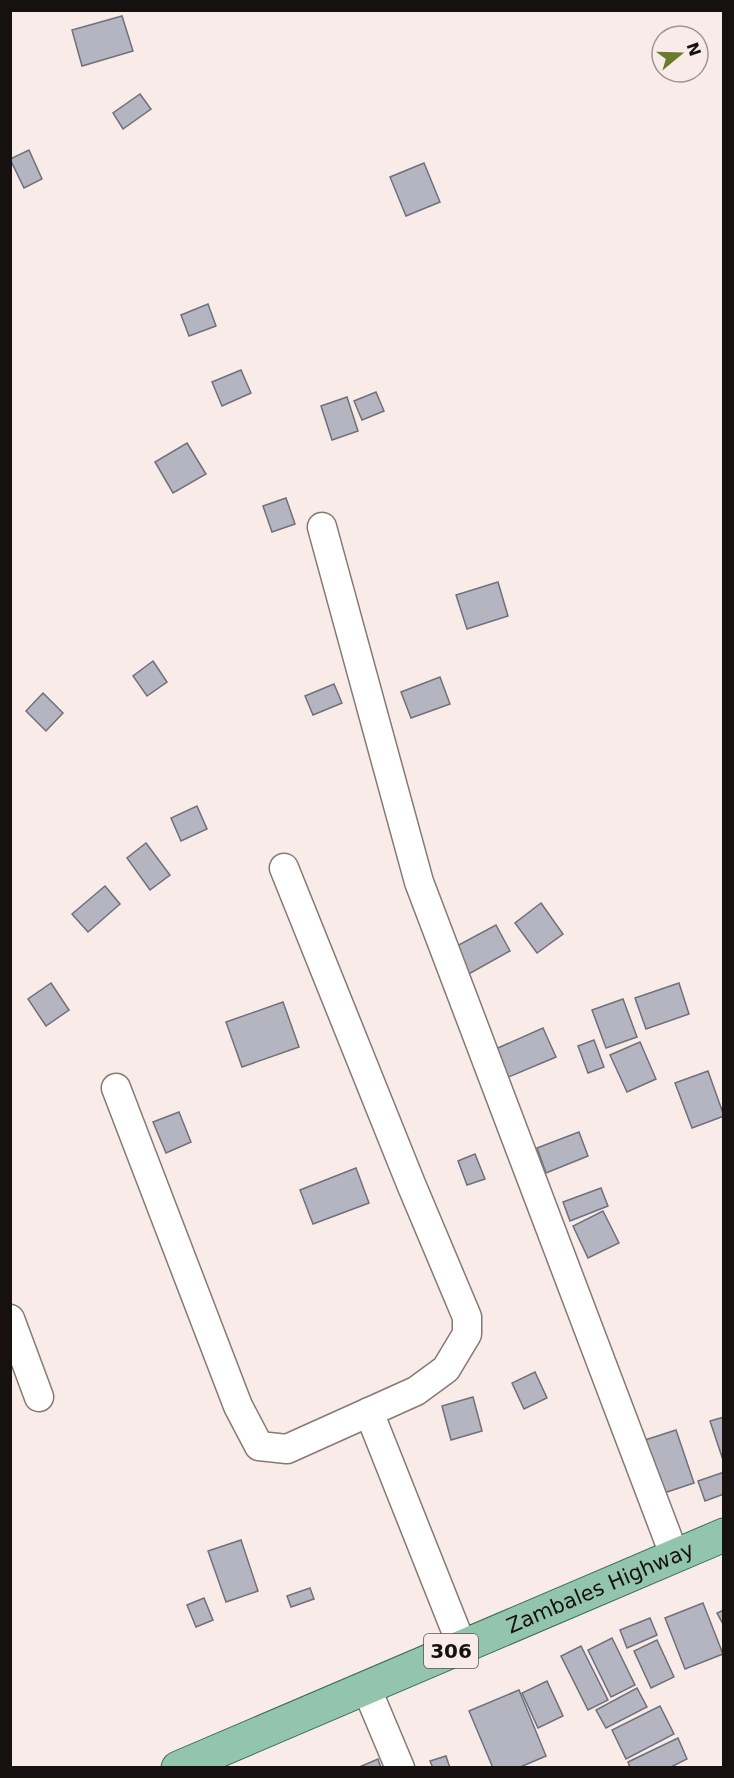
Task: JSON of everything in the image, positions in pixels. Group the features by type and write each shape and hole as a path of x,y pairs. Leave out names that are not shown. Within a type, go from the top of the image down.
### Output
{"main road":[{"name":"Zambales Highway","path":"178,1767 723,1535"}],"street":[{"path":"322,527 419,882 675,1557"},
{"path":"116,1088 238,1406 259,1446 287,1449 416,1391 446,1369 467,1334 467,1317 284,868"},
{"path":"10,1319 39,1397"},
{"path":"369,1412 462,1646"},
{"path":"366,1687 400,1767"}],"building":[{"path":"122,16 133,51 82,66 72,30"},
{"path":"140,94 151,109 123,129 113,113"},
{"path":"29,150 42,179 24,188 10,159"},
{"path":"424,163 440,202 406,216 390,177"},
{"path":"208,304 216,326 189,336 181,315"},
{"path":"241,370 251,393 222,406 212,382"},
{"path":"376,392 384,411 362,420 354,401"},
{"path":"347,397 358,431 332,440 321,406"},
{"path":"187,443 206,474 173,493 155,462"},
{"path":"286,498 295,524 272,532 263,506"},
{"path":"498,582 508,616 467,629 456,595"},
{"path":"153,661 167,682 147,696 133,676"},
{"path":"440,677 450,704 411,718 401,692"},
{"path":"334,684 342,703 313,715 305,696"},
{"path":"43,693 63,713 46,731 26,711"},
{"path":"197,806 207,829 181,841 171,818"},
{"path":"146,843 170,875 150,890 127,858"},
{"path":"105,886 120,904 88,932 72,914"},
{"path":"541,903 563,934 537,953 515,923"},
{"path":"496,925 510,951 467,975 453,948"},
{"path":"51,983 69,1010 46,1026 28,999"},
{"path":"679,983 689,1014 646,1029 635,998"},
{"path":"623,999 637,1037 606,1048 592,1010"},
{"path":"283,1002 299,1047 242,1067 226,1022"},
{"path":"543,1028 556,1057 504,1079 491,1051"},
{"path":"594,1040 604,1067 588,1073 578,1046"},
{"path":"640,1042 656,1079 627,1092 610,1055"},
{"path":"708,1071 724,1116 692,1128 675,1083"},
{"path":"179,1112 191,1142 166,1153 153,1122"},
{"path":"579,1132 588,1156 546,1173 537,1148"},
{"path":"475,1154 485,1179 467,1185 458,1161"},
{"path":"356,1168 369,1203 313,1224 300,1190"},
{"path":"601,1188 608,1206 570,1221 563,1202"},
{"path":"603,1211 619,1243 588,1258 573,1226"},
{"path":"535,1372 547,1398 524,1409 512,1383"},
{"path":"473,1397 482,1431 451,1440 442,1406"},
{"path":"724,1417 724,1463 710,1421"},
{"path":"676,1430 694,1483 664,1493 645,1440"},
{"path":"724,1472 724,1494 705,1501 698,1481"},
{"path":"241,1540 258,1591 226,1602 208,1551"},
{"path":"310,1588 314,1599 291,1607 287,1596"},
{"path":"204,1598 213,1620 196,1627 187,1605"},
{"path":"703,1603 723,1654 685,1669 665,1618"},
{"path":"724,1610 724,1626 717,1613"},
{"path":"650,1618 657,1635 627,1648 620,1630"},
{"path":"612,1638 635,1685 611,1697 588,1650"},
{"path":"657,1640 674,1677 651,1688 634,1651"},
{"path":"581,1646 608,1700 588,1710 561,1656"},
{"path":"547,1681 563,1716 538,1728 522,1693"},
{"path":"637,1688 647,1707 606,1728 596,1710"},
{"path":"519,1690 546,1756 518,1768 493,1768 469,1711"},
{"path":"660,1706 674,1734 626,1759 612,1730"},
{"path":"678,1738 687,1759 669,1768 630,1768 628,1762"},
{"path":"446,1756 450,1768 433,1768 430,1761"},
{"path":"378,1759 381,1768 357,1768"}]}
